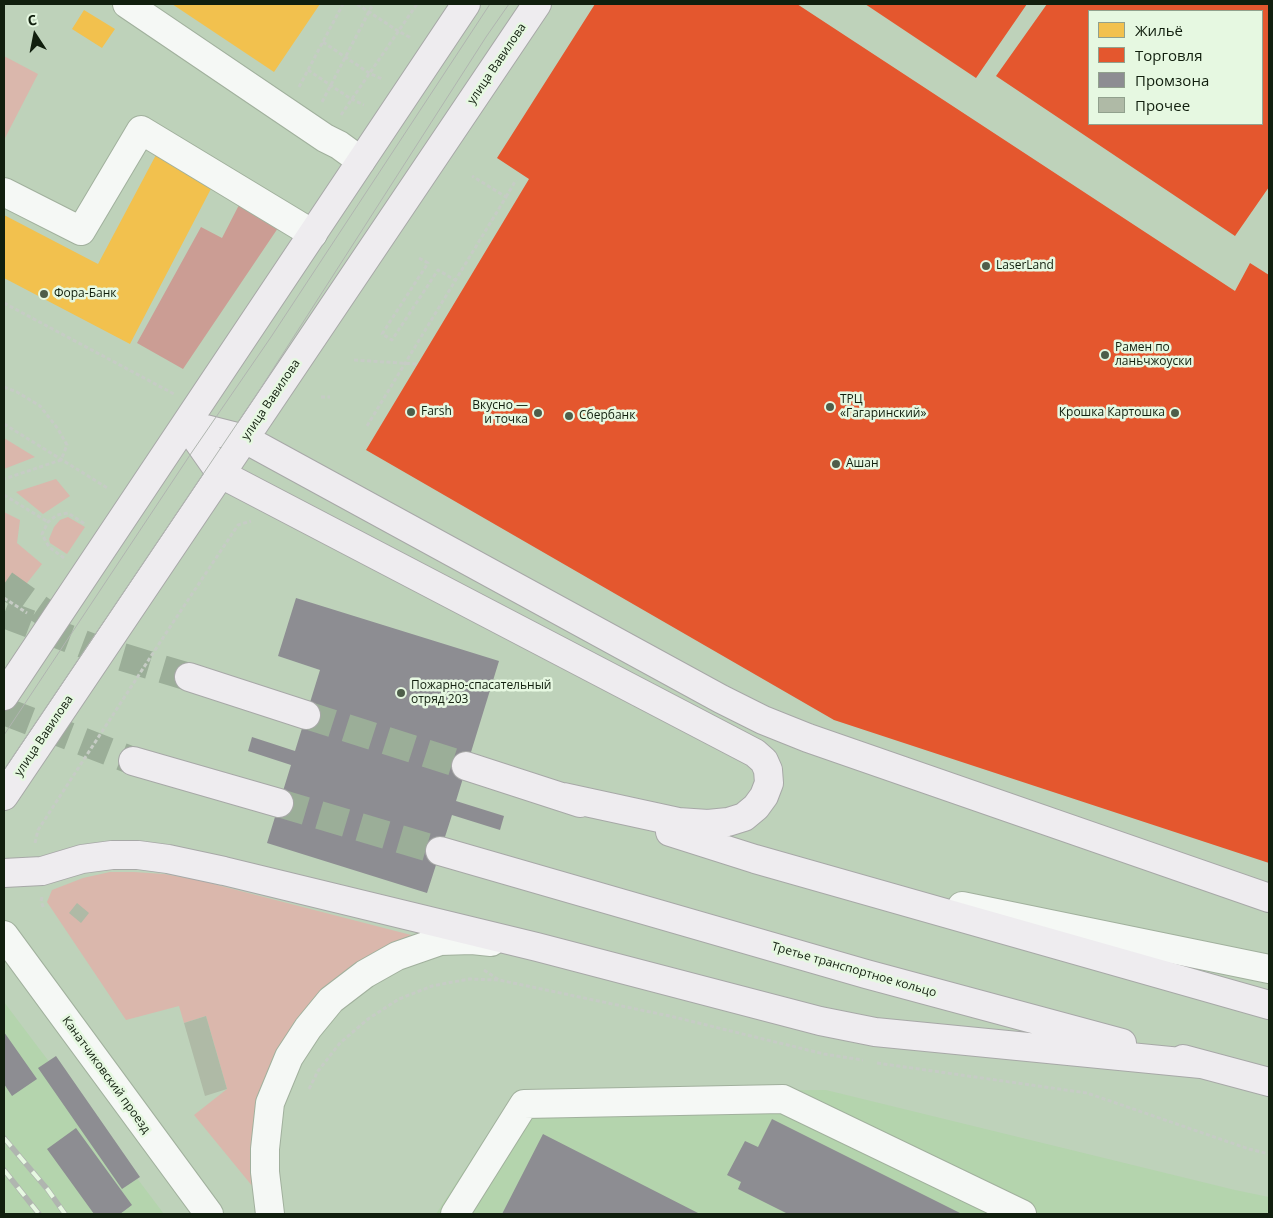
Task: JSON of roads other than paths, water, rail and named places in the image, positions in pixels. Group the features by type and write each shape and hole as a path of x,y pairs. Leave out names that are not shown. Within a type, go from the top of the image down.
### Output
{"main road":[{"path":"4,696 466,4"},
{"name":"улица Вавилова","path":"4,796 537,4"},
{"path":"186,424 245,438 721,699 763,720 808,738 1269,898"},
{"path":"186,424 221,474 755,753 764,761 768,770 769,783 764,796 744,817 728,822 708,824 678,822 563,797"},
{"path":"189,677 306,714"},
{"path":"133,762 279,804"},
{"path":"466,766 755,859 1269,1006"},
{"name":"Третье транспортное кольцо","path":"440,850 866,974 1269,1082"},
{"path":"4,886 42,871 82,859 112,855 138,855 168,859 234,873 537,947 820,1022 876,1032 1201,1064"},
{"path":"4,873 42,871"}],"street":[{"path":"127,4 339,145 361,162"},
{"path":"4,192 81,232 140,130 266,195 288,220 313,234"},
{"path":"816,877 1269,969"},
{"name":"Канатчиковский проезд","path":"5,937 209,1214"},
{"path":"270,1214 265,1172 270,1103 290,1057 308,1028 331,1000 365,974 397,956 440,941 472,940 537,947"},
{"path":"455,1214 524,1104 783,1100 1022,1214"}],"tunnel":[{"path":"4,584 62,625"},
{"path":"4,614 99,650 189,677"},
{"path":"4,711 133,761"},
{"path":"306,715 466,766"},
{"path":"279,803 440,851"}],"tram line":[{"path":"4,735 192,452 271,337 490,4"},
{"path":"4,770 257,394 509,4"}],"railway":[{"path":"4,1138 48,1190 65,1214"},
{"path":"4,1170 39,1214"}],"place":[{"name":"LaserLand","path":"986,266"},
{"name":"Фора-Банк","path":"44,294"},
{"name":"Рамен по ланьчжоуски","path":"1105,355"},
{"name":"ТРЦ «Гагаринский»","path":"830,407"},
{"name":"Farsh","path":"411,412"},
{"name":"Вкусно — и точка","path":"538,413"},
{"name":"Крошка Картошка","path":"1175,413"},
{"name":"Сбербанк","path":"569,416"},
{"name":"Ашан","path":"836,464"},
{"name":"Пожарно-спасательный отряд 203","path":"401,693"}]}
